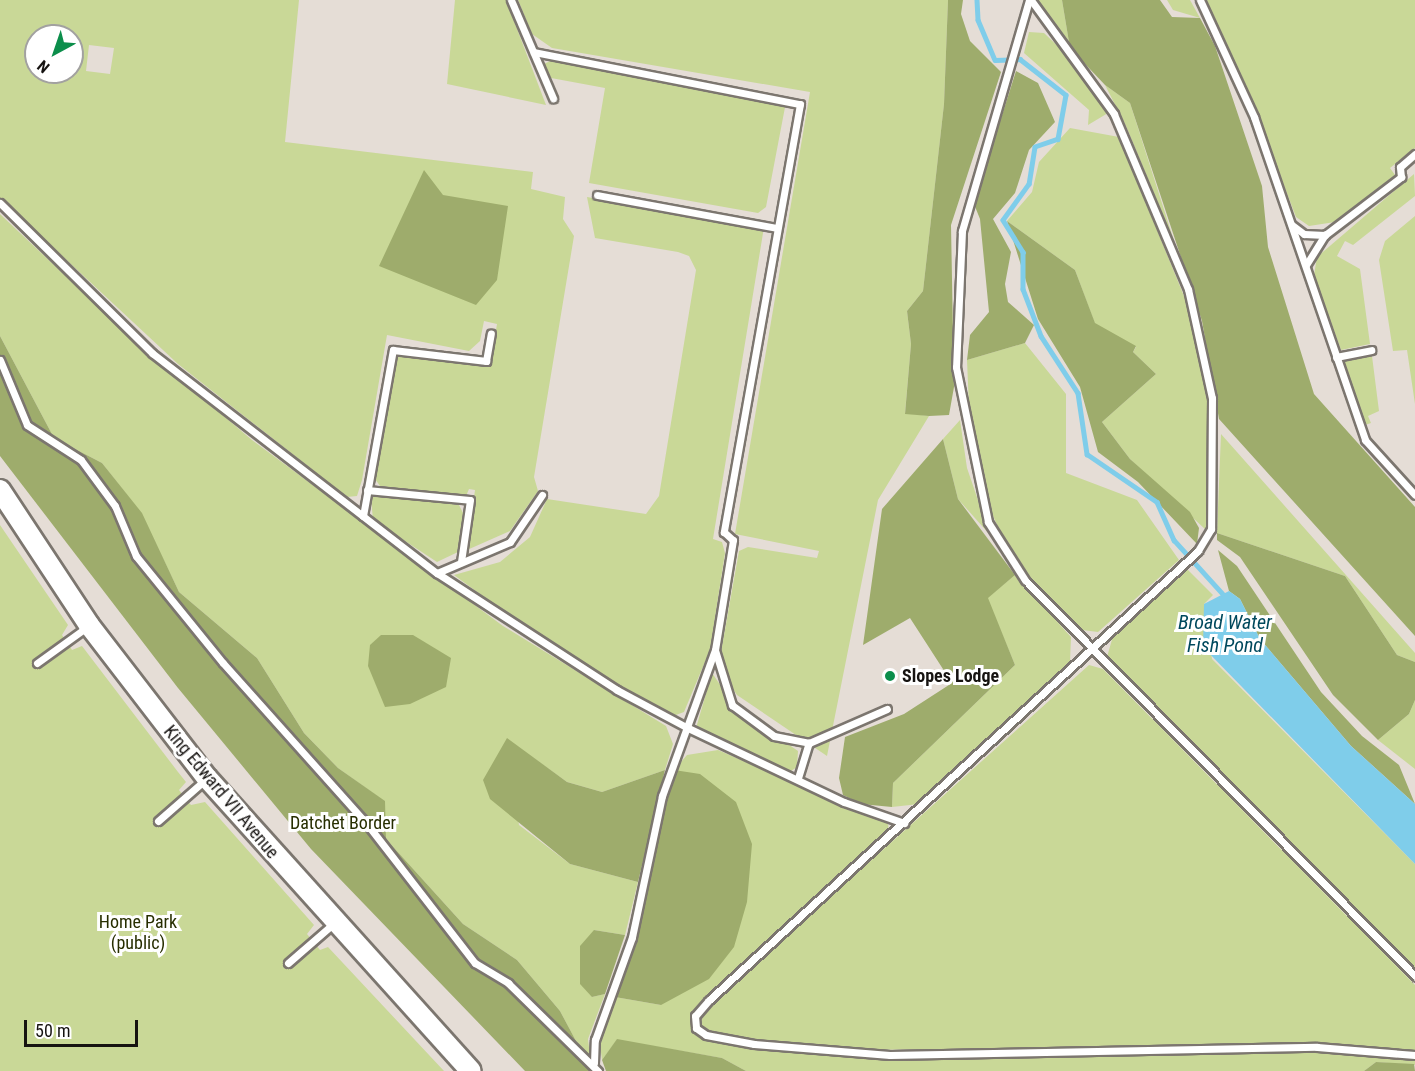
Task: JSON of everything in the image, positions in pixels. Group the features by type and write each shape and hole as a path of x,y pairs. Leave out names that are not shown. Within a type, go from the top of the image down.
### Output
{"main road":[{"name":"King Edward VII Avenue","path":"0,490 89,625 207,778 333,924 471,1071"}],"lane":[{"path":"511,0 553,98"},
{"path":"1030,0 1114,114 1197,319 1209,371 1216,463 1211,530 1198,551 704,1005 694,1022 699,1032 792,1050 880,1054 1327,1047 1415,1055"},
{"path":"1030,0 962,231 956,367 978,490 992,530 1025,580 1415,976"},
{"path":"1200,0 1250,107 1365,440 1415,495"},
{"path":"534,52 800,104 724,532 733,540 715,650 662,796 632,937 595,1040 594,1063"},
{"path":"1305,266 1326,235 1401,177 1400,167 1415,154"},
{"path":"597,195 777,228"},
{"path":"0,203 152,353 437,573 617,690 686,727 904,823"},
{"path":"1291,225 1304,234 1326,235"},
{"path":"363,516 393,350 486,361 491,333"},
{"path":"1336,357 1371,350"},
{"path":"0,360 27,425 81,460 115,506 136,556 337,797 367,824 475,963 508,983 594,1063 598,1071"},
{"path":"368,490 471,500 461,562"},
{"path":"437,573 461,562 477,561 510,542 542,495"},
{"path":"37,663 89,625"},
{"path":"715,650 732,705 774,736 809,743 887,709"},
{"path":"798,777 809,743"},
{"path":"158,821 207,778"},
{"path":"288,963 333,924"}],"green space":[{"path":"0,0 299,0 285,142 533,172 531,189 565,197 563,219 574,236 534,477 538,491 510,531 467,550 475,490 469,489 466,496 380,486 373,476 392,362 406,350 490,366 497,324 484,321 480,341 469,351 387,335 362,480 357,496 347,497 178,364 0,198","holes":["89,45 114,48 110,74 86,71"]},
{"path":"455,0 506,0 546,105 447,84"},
{"path":"518,0 948,0 944,104 923,291 907,311 911,344 905,413 929,416 878,500 827,756 737,695 725,677 721,652 739,551 748,547 817,558 819,551 735,534 810,92 552,48 532,34"},
{"path":"948,0 963,0 961,14 970,41 1001,72 951,225 954,387 949,415 929,416 905,414 911,344 907,311 923,291 944,104"},
{"path":"1039,0 1062,0 1070,48 1042,10"},
{"path":"1062,0 1160,0 1172,17 1200,18 1215,46 1262,186 1268,247 1314,394 1415,507 1415,636 1219,419 1202,321 1130,103 1105,85 1070,48"},
{"path":"1167,0 1190,0 1200,18 1173,10"},
{"path":"1205,0 1415,0 1415,148 1390,168 1395,175 1335,222 1309,226 1296,217 1244,81"},
{"path":"1029,32 1044,33 1065,53 1108,113 1088,125 1089,110 1024,53"},
{"path":"554,59 786,102 766,207 758,213 589,183 605,88 551,78 544,64"},
{"path":"1016,71 1038,83 1055,122 1029,150 1015,193 993,219 1011,252 1005,284 1008,302 1034,325 1025,343 967,360 970,335 989,312 980,219 974,204"},
{"path":"1105,85 1130,103 1175,244 1126,126"},
{"path":"1070,128 1119,137 1195,323 1206,383 1212,489 1206,530 1130,459 1102,422 1156,374 1133,352 1136,347 1095,324 1075,270 1007,221 1032,192 1039,162"},
{"path":"424,170 443,195 508,206 497,280 476,305 379,266"},
{"path":"1414,174 1415,196 1353,245 1345,241 1337,256 1360,269 1370,344 1341,350 1314,275 1317,257"},
{"path":"587,197 764,227 713,539 722,542 725,553 710,650 684,712 673,716 560,653 454,575 500,562 530,537 547,499 646,514 659,496 696,270 689,256 678,252 595,238"},
{"path":"0,214 128,335 252,440 503,626 666,726 673,744 665,770 602,792 567,782 507,739 519,825 570,864 638,882 625,935 594,930 592,997 605,994 588,1039 592,1071 560,1011 517,960 463,924 386,839 384,801 338,768 304,733 257,658 179,592 141,513 102,463 54,438 0,336"},
{"path":"1415,216 1415,404 1407,350 1393,351 1379,260 1385,241"},
{"path":"1007,221 1075,270 1095,323 1136,346 1133,352 1156,374 1102,422 1130,459 1190,512 1199,528 1197,544 1138,482 1098,452 1080,387 1038,319"},
{"name":"Datchet Border","path":"0,336 54,438 102,463 142,513 179,592 257,658 304,733 338,768 385,801 386,839 463,924 517,960 560,1011 592,1071 525,1071 311,849 178,688 0,456"},
{"path":"1025,343 1066,394 1066,473 1137,500 1179,560 1098,632 1082,630 1033,582 1007,548 981,488 970,431 967,360"},
{"path":"1372,356 1379,411 1368,416 1371,423 1365,425 1344,361"},
{"path":"960,420 967,468 990,535 958,499 943,439"},
{"path":"1221,434 1415,653 1415,662 1397,655 1345,576 1217,533"},
{"path":"943,439 958,499 1015,575 988,598 1015,665 893,783 892,807 861,804 843,795 839,778 845,737 904,714 952,683 910,618 863,645 882,509"},
{"path":"381,493 459,505 463,513 458,552 437,562 373,520 371,498"},
{"name":"Home Park (public)","path":"0,525 68,625 62,635 72,650 82,646 186,782 179,790 185,798 191,805 205,802 314,925 307,934 320,950 328,947 444,1071 0,1071"},
{"path":"1217,533 1345,576 1397,655 1415,662 1415,700 1409,714 1378,740 1333,695 1240,557 1217,540"},
{"path":"1218,550 1237,566 1321,692 1362,736 1399,765 1415,804 1351,746 1260,639 1240,599 1229,591"},
{"path":"1187,569 1213,595 1204,604 1212,659 1415,864 1415,968 1107,657 1113,636"},
{"path":"1015,575 1071,637 1070,662 919,804 892,807 893,783 1015,665 987,598"},
{"path":"381,635 413,635 451,658 446,687 410,704 385,707 368,666 370,645"},
{"path":"1089,665 1103,669 1415,985 1415,1051 1302,1045 852,1050 710,1034 699,1024 710,1005"},
{"path":"712,673 737,709 798,751 797,767 788,773 696,728"},
{"path":"1415,700 1415,769 1378,740 1409,714"},
{"path":"507,738 567,782 602,792 665,770 638,882 570,864 490,799 483,780"},
{"path":"718,750 888,823 889,833 696,1007 692,1028 701,1036 845,1057 1324,1051 1388,1054 1415,1059 1415,1065 1376,1062 1364,1071 746,1071 722,1058 617,1040 602,1060 600,1045 615,997 661,1005 674,770 687,755"},
{"path":"674,770 700,774 736,802 752,844 747,902 734,947 709,979 661,1005 615,997 634,946"},
{"path":"594,930 625,935 605,994 592,997 580,984 580,946"},
{"path":"617,1039 722,1058 746,1071 606,1071 602,1060"},
{"path":"1376,1062 1414,1064 1415,1071 1364,1071"}],"water":[{"name":"Broad Water Fish Pond","path":"1229,591 1240,599 1260,639 1351,746 1415,804 1415,864 1203,647 1204,604"}],"waterway":[{"path":"977,0 978,20 995,60 1020,59 1066,95 1058,139 1035,147 1029,184 1003,220 1023,252 1023,289 1041,336 1078,393 1087,454 1157,502 1174,540 1222,593"}],"place":[{"name":"Slopes Lodge","path":"890,676"}]}
